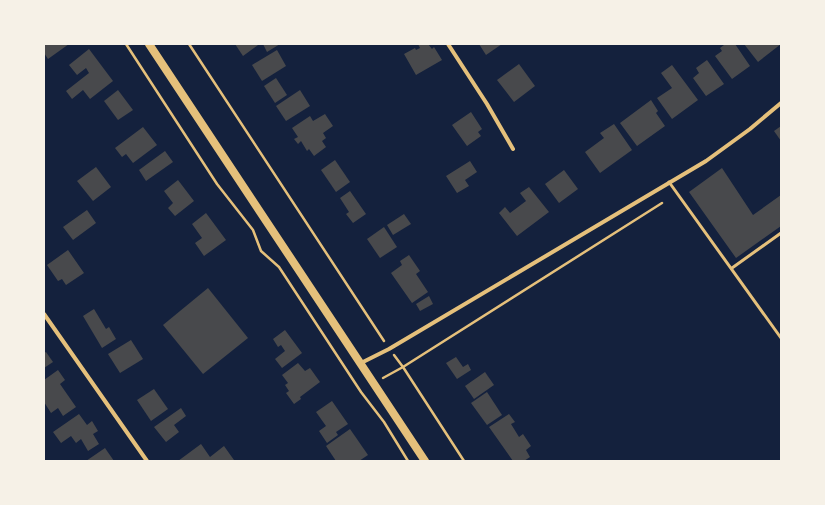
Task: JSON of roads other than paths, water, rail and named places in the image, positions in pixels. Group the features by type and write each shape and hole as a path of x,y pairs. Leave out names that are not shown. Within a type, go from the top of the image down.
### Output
{"main road":[{"path":"149,44 425,461"}],"street":[{"path":"448,44 487,104 513,149"},
{"path":"361,363 389,348 706,161 781,104"},
{"path":"44,314 147,461"}],"lane":[{"path":"669,182 781,338"},
{"path":"732,268 781,233"}]}
